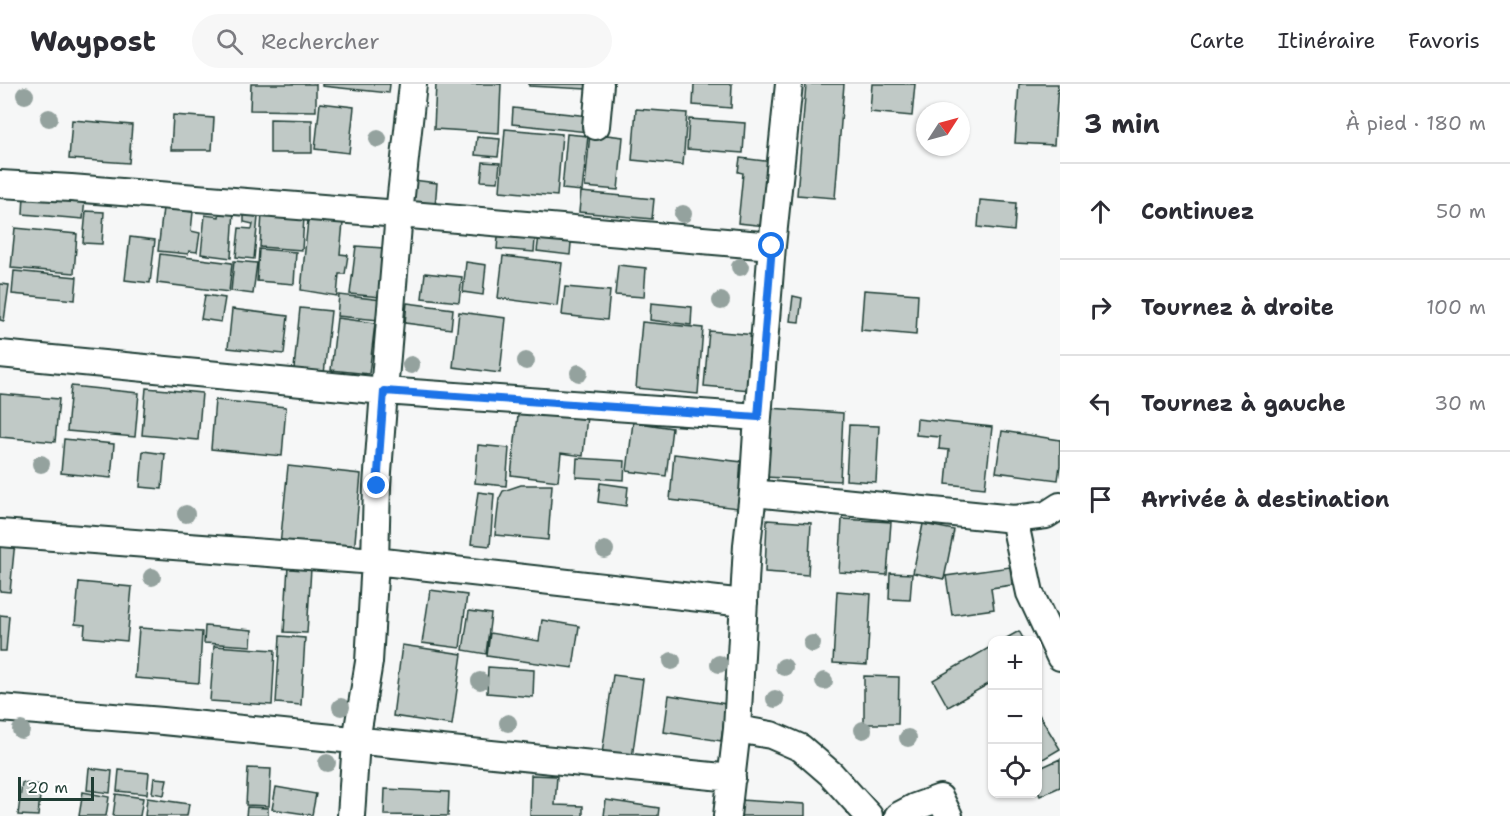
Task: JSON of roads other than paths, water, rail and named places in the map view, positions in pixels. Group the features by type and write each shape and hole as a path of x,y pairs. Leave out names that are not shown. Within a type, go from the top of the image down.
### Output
{"street":[{"path":"351,816 356,741 369,662 384,391 399,214 414,84"},
{"path":"596,126 600,84"},
{"path":"727,816 737,729 747,545 772,246 789,84"},
{"path":"0,184 399,214 772,246"},
{"path":"0,354 384,391 758,417"},
{"path":"753,493 1014,519 1046,515 1060,506"},
{"path":"1014,519 1030,592 1060,657"},
{"path":"0,533 375,561 744,603"},
{"path":"0,708 163,721 732,778"},
{"path":"737,729 771,735 801,748 831,774 869,816"},
{"path":"898,816 940,798 949,816"}]}
